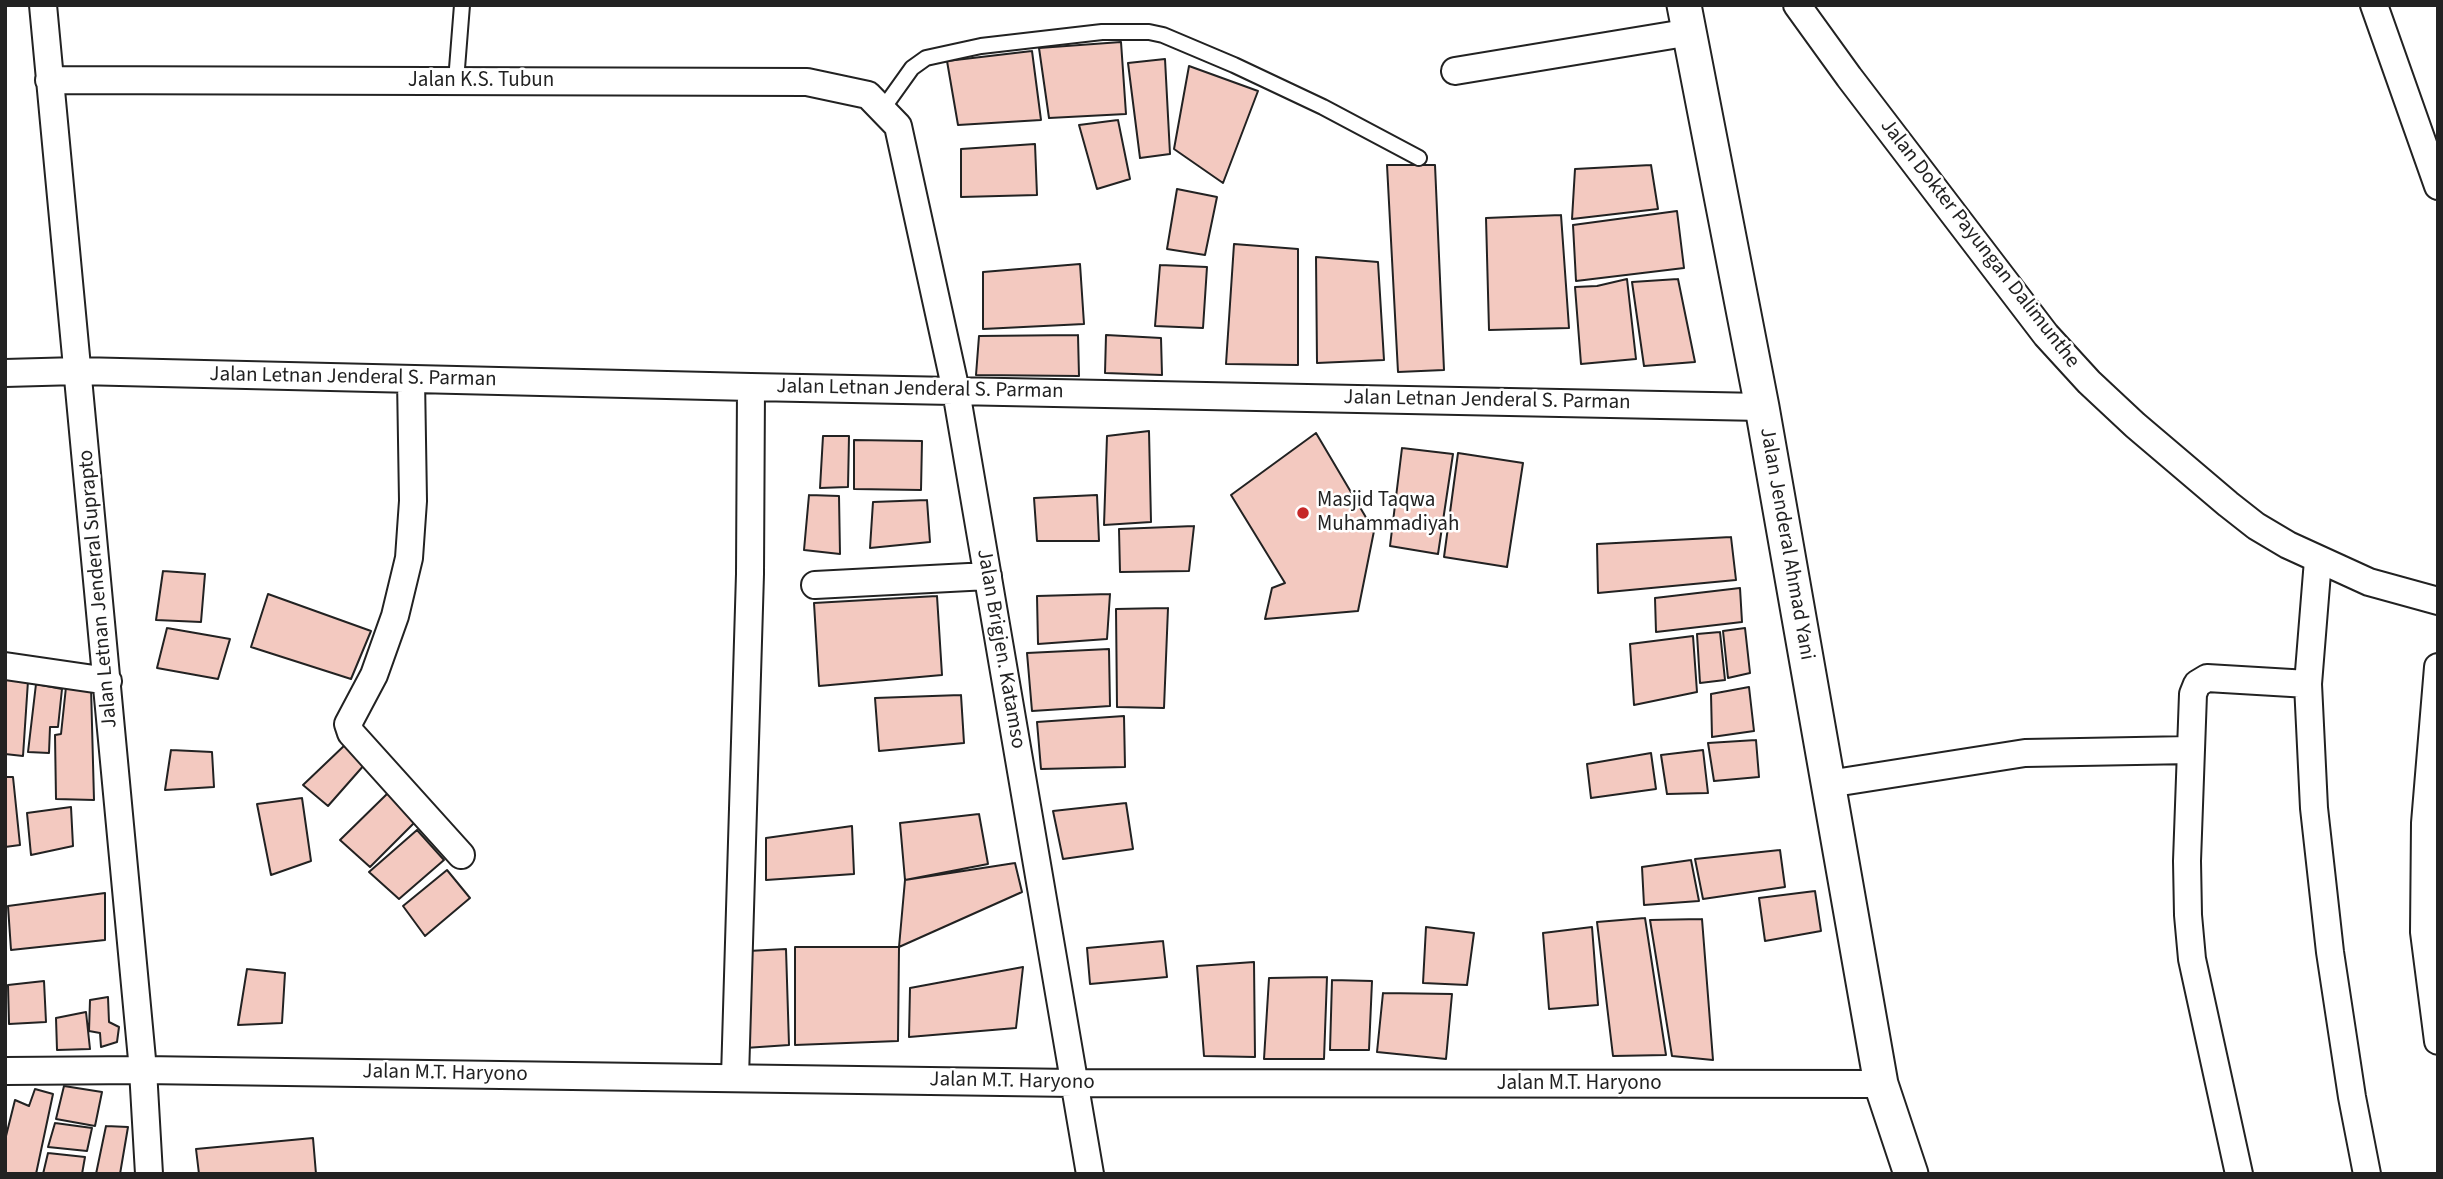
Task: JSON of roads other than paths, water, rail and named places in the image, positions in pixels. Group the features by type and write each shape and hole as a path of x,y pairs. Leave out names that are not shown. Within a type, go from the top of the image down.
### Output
{"street":[{"name":"Jalan Letnan Jenderal Suprapto","path":"43,5 108,681 143,1070 149,1174"},
{"name":"Jalan Dokter Payungan Dalimunthe","path":"1797,5 2046,335 2089,382 2256,526 2318,560 2369,582 2438,601"},
{"path":"2374,5 2438,186"},
{"path":"1455,71 1687,19"},
{"name":"Jalan Jenderal Ahmad Yani","path":"1687,19 1762,407 1881,1084 1910,1174"},
{"name":"Jalan K.S. Tubun","path":"49,80 807,82 868,95 890,118"},
{"name":"Jalan Brigjen. Katamso","path":"890,118 956,391 1090,1174"},
{"name":"Jalan Letnan Jenderal S. Parman","path":"5,373 78,371 1762,407"},
{"path":"411,379 413,501 409,558 401,596 383,651 374,675 348,724 351,733 461,855"},
{"path":"735,1077 750,574 751,387"},
{"path":"2318,560 2308,684 2314,808 2330,952 2352,1097 2367,1174"},
{"path":"815,585 988,576"},
{"path":"5,666 108,681"},
{"path":"2438,667 2425,823 2424,932 2438,1041"},
{"path":"2239,1174 2191,948 2187,861 2193,694 2197,684 2207,678 2308,684"},
{"path":"1828,784 2025,753 2191,750"},
{"name":"Jalan M.T. Haryono","path":"5,1071 143,1070 1073,1083 1881,1084"}],"lane":[{"path":"456,81 462,5"},
{"path":"890,118 912,68 926,58 982,46 1102,32 1149,32 1163,35 1234,65 1323,107 1419,158"}],"place":[{"name":"Masjid Taqwa Muhammadiyah","path":"1303,513"}]}
